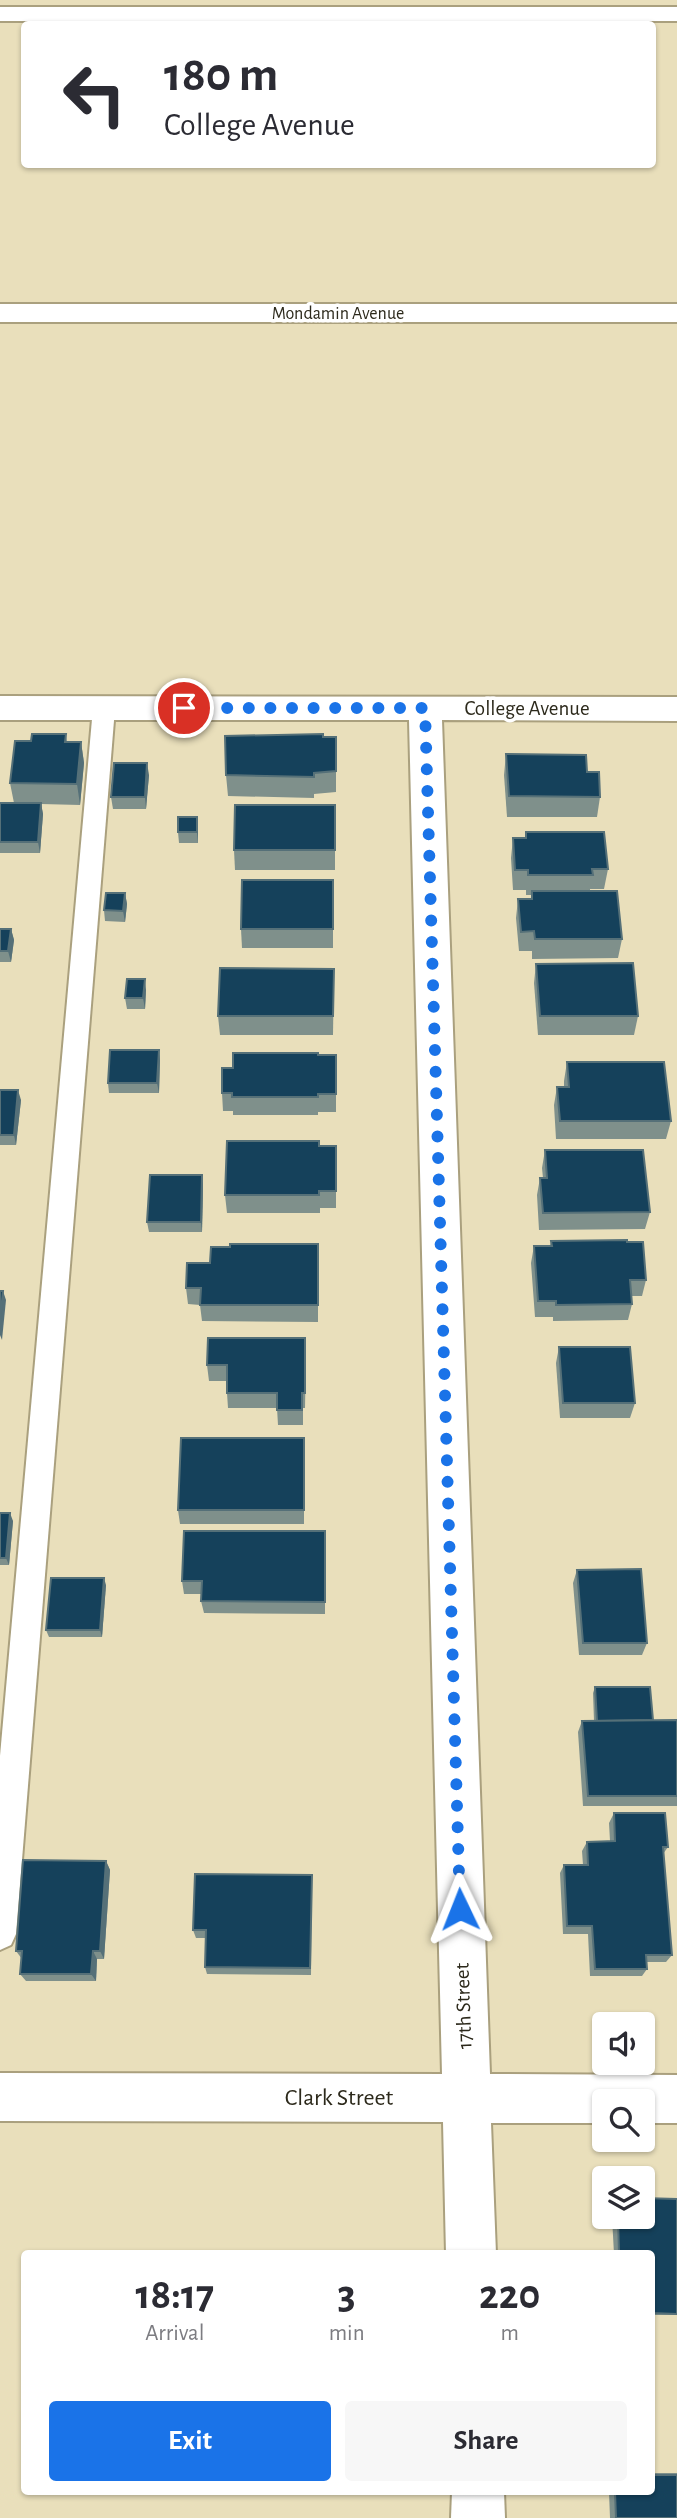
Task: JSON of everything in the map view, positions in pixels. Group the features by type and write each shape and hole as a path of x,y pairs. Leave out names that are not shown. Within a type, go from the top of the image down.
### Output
{"street":[{"path":"0,14 677,14"},
{"name":"Mondamin Avenue","path":"0,313 677,313"},
{"name":"College Avenue","path":"0,708 677,709"},
{"name":"17th Street","path":"425,708 471,2250"},
{"name":"Clark Street","path":"0,2096 677,2099"},
{"path":"478,2495 478,2518"}],"lane":[{"path":"0,1934 104,708"}],"building":[{"path":"32,734 66,734 65,742 81,742 77,784 10,783 15,741 31,741"},
{"path":"323,734 323,737 336,737 336,771 314,773 314,777 226,775 225,736"},
{"path":"506,754 586,755 587,772 599,772 600,797 509,796"},
{"path":"114,763 147,763 145,797 111,797"},
{"path":"0,803 41,803 38,842 0,842"},
{"path":"235,805 335,805 335,850 234,850"},
{"path":"178,817 197,817 197,832 178,832"},
{"path":"526,832 604,832 608,869 592,869 593,875 528,875 528,870 515,870 513,838 526,838"},
{"path":"242,880 333,880 333,929 241,929"},
{"path":"532,891 617,891 622,939 535,939 534,931 521,932 518,899 532,899"},
{"path":"106,893 125,893 123,911 104,910"},
{"path":"0,929 11,929 8,951 0,951"},
{"path":"633,963 638,1016 540,1016 536,964"},
{"path":"220,968 334,969 333,1016 218,1016"},
{"path":"127,979 145,979 143,998 125,998"},
{"path":"110,1050 159,1050 157,1083 108,1083"},
{"path":"233,1053 336,1055 336,1094 318,1094 318,1097 232,1097 232,1093 222,1093 222,1068 233,1068"},
{"path":"567,1062 664,1062 671,1121 560,1121 557,1087 569,1087"},
{"path":"0,1090 18,1090 14,1135 0,1135"},
{"path":"227,1141 319,1141 319,1146 336,1146 336,1191 319,1191 319,1195 225,1195"},
{"path":"545,1150 643,1150 650,1212 543,1213 540,1178 547,1178"},
{"path":"150,1175 202,1175 201,1222 147,1222"},
{"path":"551,1241 643,1242 646,1280 630,1280 632,1304 556,1305 556,1301 538,1301 534,1246 552,1246"},
{"path":"230,1244 318,1244 318,1305 200,1305 201,1288 186,1288 187,1263 210,1263 211,1247 230,1247"},
{"path":"0,1291 3,1291 0,1321"},
{"path":"208,1338 305,1338 305,1393 302,1393 302,1410 277,1410 277,1393 227,1393 227,1365 207,1365"},
{"path":"559,1347 630,1347 635,1403 563,1403"},
{"path":"181,1438 304,1438 304,1510 178,1510"},
{"path":"0,1513 10,1513 6,1558 0,1558"},
{"path":"184,1531 325,1531 325,1602 201,1601 202,1581 182,1581"},
{"path":"641,1569 647,1643 583,1643 577,1570"},
{"path":"51,1578 104,1578 100,1630 46,1630"},
{"path":"595,1687 650,1687 653,1720 597,1721"},
{"path":"677,1720 677,1796 588,1796 582,1721"},
{"path":"614,1813 665,1813 668,1847 663,1847 672,1955 646,1955 647,1969 595,1969 592,1926 567,1926 564,1865 588,1865 587,1842 615,1841"},
{"path":"23,1860 106,1861 100,1951 93,1951 91,1974 20,1974 22,1951 16,1951"},
{"path":"195,1874 312,1875 310,1968 205,1967 206,1930 193,1930"},
{"path":"655,2198 677,2199 677,2314 655,2313 655,2250 619,2250 618,2229 655,2229"},
{"path":"655,2475 677,2475 677,2518 616,2518 615,2495 655,2495"}],"route":[{"path":"184,708 425,708 460,1909"}]}
